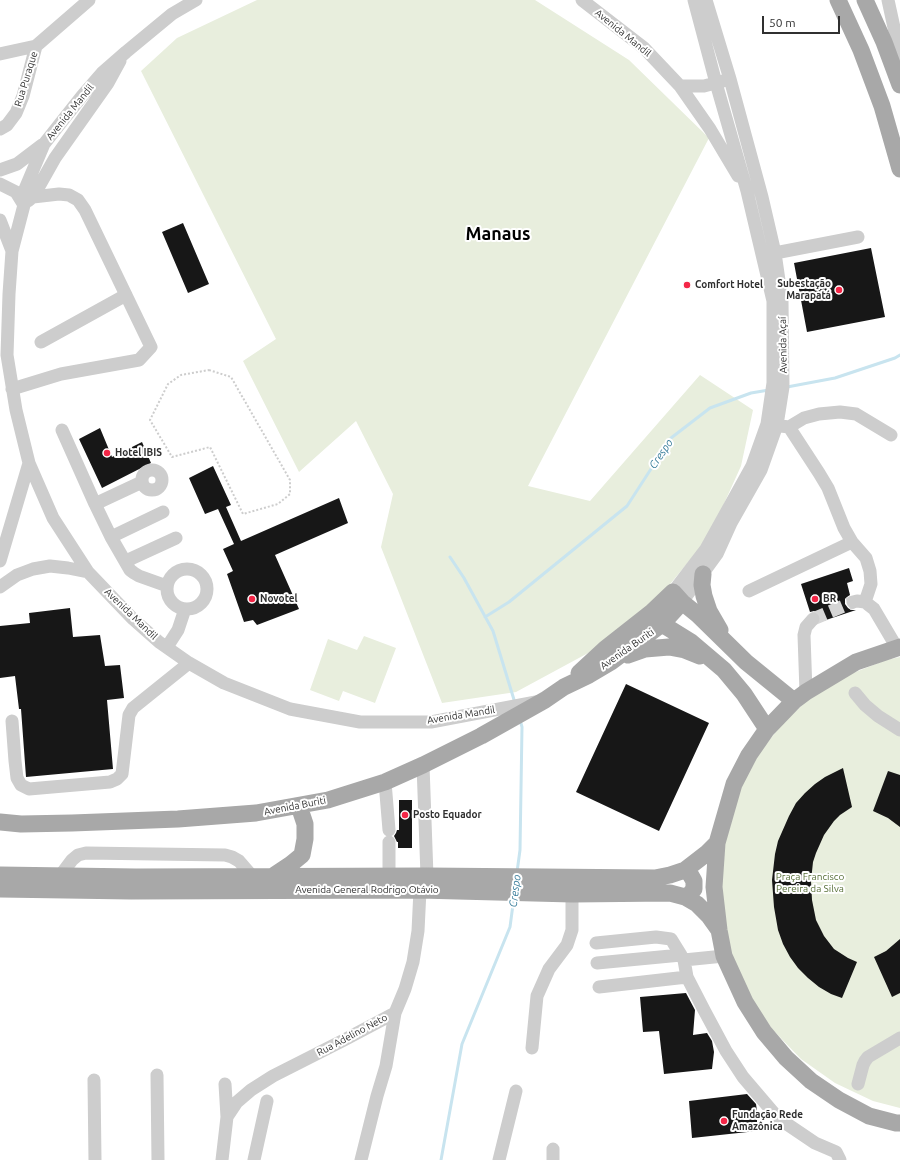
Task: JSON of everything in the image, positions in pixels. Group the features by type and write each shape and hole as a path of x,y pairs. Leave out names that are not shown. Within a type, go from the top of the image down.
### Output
{"main road":[{"path":"838,0 861,50 882,106 900,169"},
{"path":"864,0 884,42 900,85"},
{"path":"703,574 702,585 709,611 729,646"},
{"path":"678,597 746,662 800,696"},
{"name":"Avenida Buriti","path":"0,822 21,824 72,823 178,819 256,813 328,800 385,782 424,765 481,736 545,700 564,687 611,662 678,597"},
{"path":"657,618 691,642 724,670 744,694 767,729"},
{"name":"Avenida Buriti","path":"564,687 587,664 657,618"},
{"path":"611,662 645,648 668,647 685,650 715,662"},
{"path":"898,1124 869,1116 839,1100 812,1081 786,1058 764,1032 745,1002 724,956 719,930 714,887 716,843 734,784 749,755 767,729 800,696 856,662 899,648"},
{"path":"273,876 302,855 305,839 305,824 299,806"},
{"name":"Avenida General Rodrigo Otávio","path":"0,890 94,891 655,878 684,870 707,853 716,843"},
{"path":"684,870 690,874 694,881 694,889 685,897"},
{"name":"Avenida General Rodrigo Otávio","path":"0,875 136,877 389,876 424,883 572,894 670,893 685,897 698,904 719,930"}],"street":[{"name":"Rua Puraque","path":"0,54 36,46 89,0"},
{"name":"Avenida Mandil","path":"28,201 25,189 44,144 82,96 102,73 126,52 172,14 196,0"},
{"name":"Avenida Mandil","path":"582,0 644,48 680,86 710,129 747,191"},
{"name":"Avenida Açaí","path":"678,597 752,466 778,425 773,383 774,301 747,191 694,0"},
{"name":"Avenida Açaí","path":"678,597 703,574 717,554 731,523 761,470 778,425 783,387 782,301 775,253 762,197 730,79 706,0"},
{"path":"888,0 900,55"},
{"name":"Rua Puraque","path":"0,128 7,125 16,113 23,96 36,46"},
{"name":"Avenida Mandil","path":"126,52 108,83 54,158 28,201 12,251 8,294 7,355 12,389 29,463 53,518 88,572 133,620 163,645 189,663 224,683 290,709 360,722 431,722 545,700"},
{"path":"680,86 696,86 730,79"},
{"path":"0,170 17,164 44,144"},
{"path":"0,184 16,192 28,201 59,194 69,195 78,200 85,210 151,347 139,360 61,374 12,389"},
{"path":"0,220 12,251"},
{"path":"775,253 858,237"},
{"path":"41,342 126,295"},
{"path":"891,435 856,414 840,412 819,414 778,425 820,474 828,488 844,528 852,542 866,558 870,571 870,584 859,602 874,610 899,648"},
{"path":"62,430 111,537 130,570 167,586"},
{"path":"0,561 29,463"},
{"path":"95,504 142,482"},
{"path":"111,537 163,512"},
{"path":"126,562 176,538"},
{"path":"749,592 852,542"},
{"path":"1,585 17,575 33,569 50,566 88,572"},
{"path":"187,568 194,569 204,577 207,583 208,591 206,598 195,608 181,608 172,601 168,594 167,586 170,577 175,572 187,568"},
{"path":"163,645 181,608"},
{"path":"800,696 804,635 806,627 813,619"},
{"path":"12,721 17,778 21,786 29,789 110,782 117,779 122,774 129,715 133,708 189,663"},
{"path":"855,693 874,713 900,730"},
{"name":"Rua Adelino Neto","path":"227,1117 237,1102 264,1081 395,1012 405,989 413,962 424,883 424,765"},
{"path":"385,782 389,836 389,876"},
{"path":"60,876 72,860 78,855 86,853 225,856 232,857 239,861 252,876"},
{"path":"532,1048 537,996 549,969 567,945 572,930 572,894"},
{"path":"596,942 656,937 671,939 682,957 687,977 726,1051 743,1077 778,1118 815,1143 836,1152 840,1160"},
{"path":"597,963 682,957 724,956"},
{"path":"599,987 687,977"},
{"path":"361,1160 386,1066 395,1012"},
{"path":"858,1084 865,1060 900,1038"},
{"path":"157,1075 158,1160"},
{"path":"94,1080 94,1160"},
{"name":"Rua Adelino Neto","path":"222,1160 227,1117 225,1084"},
{"path":"500,1160 516,1091"},
{"path":"254,1160 267,1101"}],"path":[{"path":"209,370 231,377 290,480 290,494 278,504 243,514 210,447 172,457 150,420 168,384 181,375 209,370"}],"green space":[{"path":"257,0 535,0 629,60 709,138 528,486 590,501 700,375 753,410 741,466 709,537 661,595 590,652 516,692 442,703 381,547 393,494 356,421 299,472 243,361 276,339 141,71 177,38"},
{"path":"364,636 396,648 375,703 343,691 339,701 310,690 328,639 357,650"},
{"name":"Praça Francisco Pereira da Silva","path":"900,657 900,1108 873,1101 835,1083 801,1059 772,1029 749,995 732,957 722,916 720,875 725,833 737,794 756,757 782,724 812,696 848,675 886,660"}],"building":[{"path":"183,223 209,284 188,293 162,232"},
{"name":"Subestação Marapatá","path":"871,248 885,317 807,332 794,263"},
{"path":"100,428 112,457 142,442 151,463 102,488 79,439"},
{"path":"213,466 231,505 226,507 241,541 339,498 348,523 275,555 299,609 257,625 253,620 244,622 227,574 233,571 223,549 234,544 218,509 205,514 189,478"},
{"name":"BR","path":"849,568 853,581 847,583 850,595 845,599 845,604 851,610 856,610 820,622 821,617 819,613 814,611 810,612 801,584"},
{"path":"70,608 73,637 100,635 105,666 120,665 124,698 107,700 113,769 26,777 21,709 19,709 15,676 0,678 0,626 30,623 29,613"},
{"path":"626,684 709,723 659,831 576,792"},
{"path":"843,768 852,807 834,821 824,835 813,862 811,881 812,900 816,920 824,936 834,949 857,962 842,998 819,987 798,968 790,957 778,930 774,907 772,880 778,841 796,803 815,784"},
{"path":"888,771 900,775 900,827 888,818 873,811"},
{"name":"Posto Equador","path":"399,800 412,800 412,848 398,848 398,842 394,836 397,830 399,830"},
{"path":"900,939 900,993 892,997 874,957 886,951"},
{"path":"686,993 695,1010 693,1035 707,1033 712,1041 714,1052 712,1069 664,1074 659,1031 643,1032 640,997"},
{"name":"Fundação Rede Amazônica","path":"747,1094 756,1104 757,1131 692,1138 689,1101"}],"waterway":[{"name":"Crespo","path":"787,387 835,378 900,355"},
{"name":"Crespo","path":"485,617 509,602 627,506 671,438 710,408 751,393 769,390"},
{"name":"Crespo","path":"450,557 464,578 493,631 515,703"},
{"name":"Crespo","path":"517,872 520,850 522,727 520,720"},
{"name":"Crespo","path":"441,1160 462,1044 510,927 514,897"}],"tunnel":[{"path":"813,619 853,602"}],"place":[{"name":"Comfort Hotel","path":"687,285"},
{"name":"Subestação Marapatá","path":"839,290"},
{"name":"Hotel IBIS","path":"107,453"},
{"name":"Novotel","path":"252,599"},
{"name":"BR","path":"815,599"},
{"name":"Posto Equador","path":"405,815"},
{"name":"Fundação Rede Amazônica","path":"724,1121"}],"district":[{"name":"Manaus","path":"498,234"}]}
